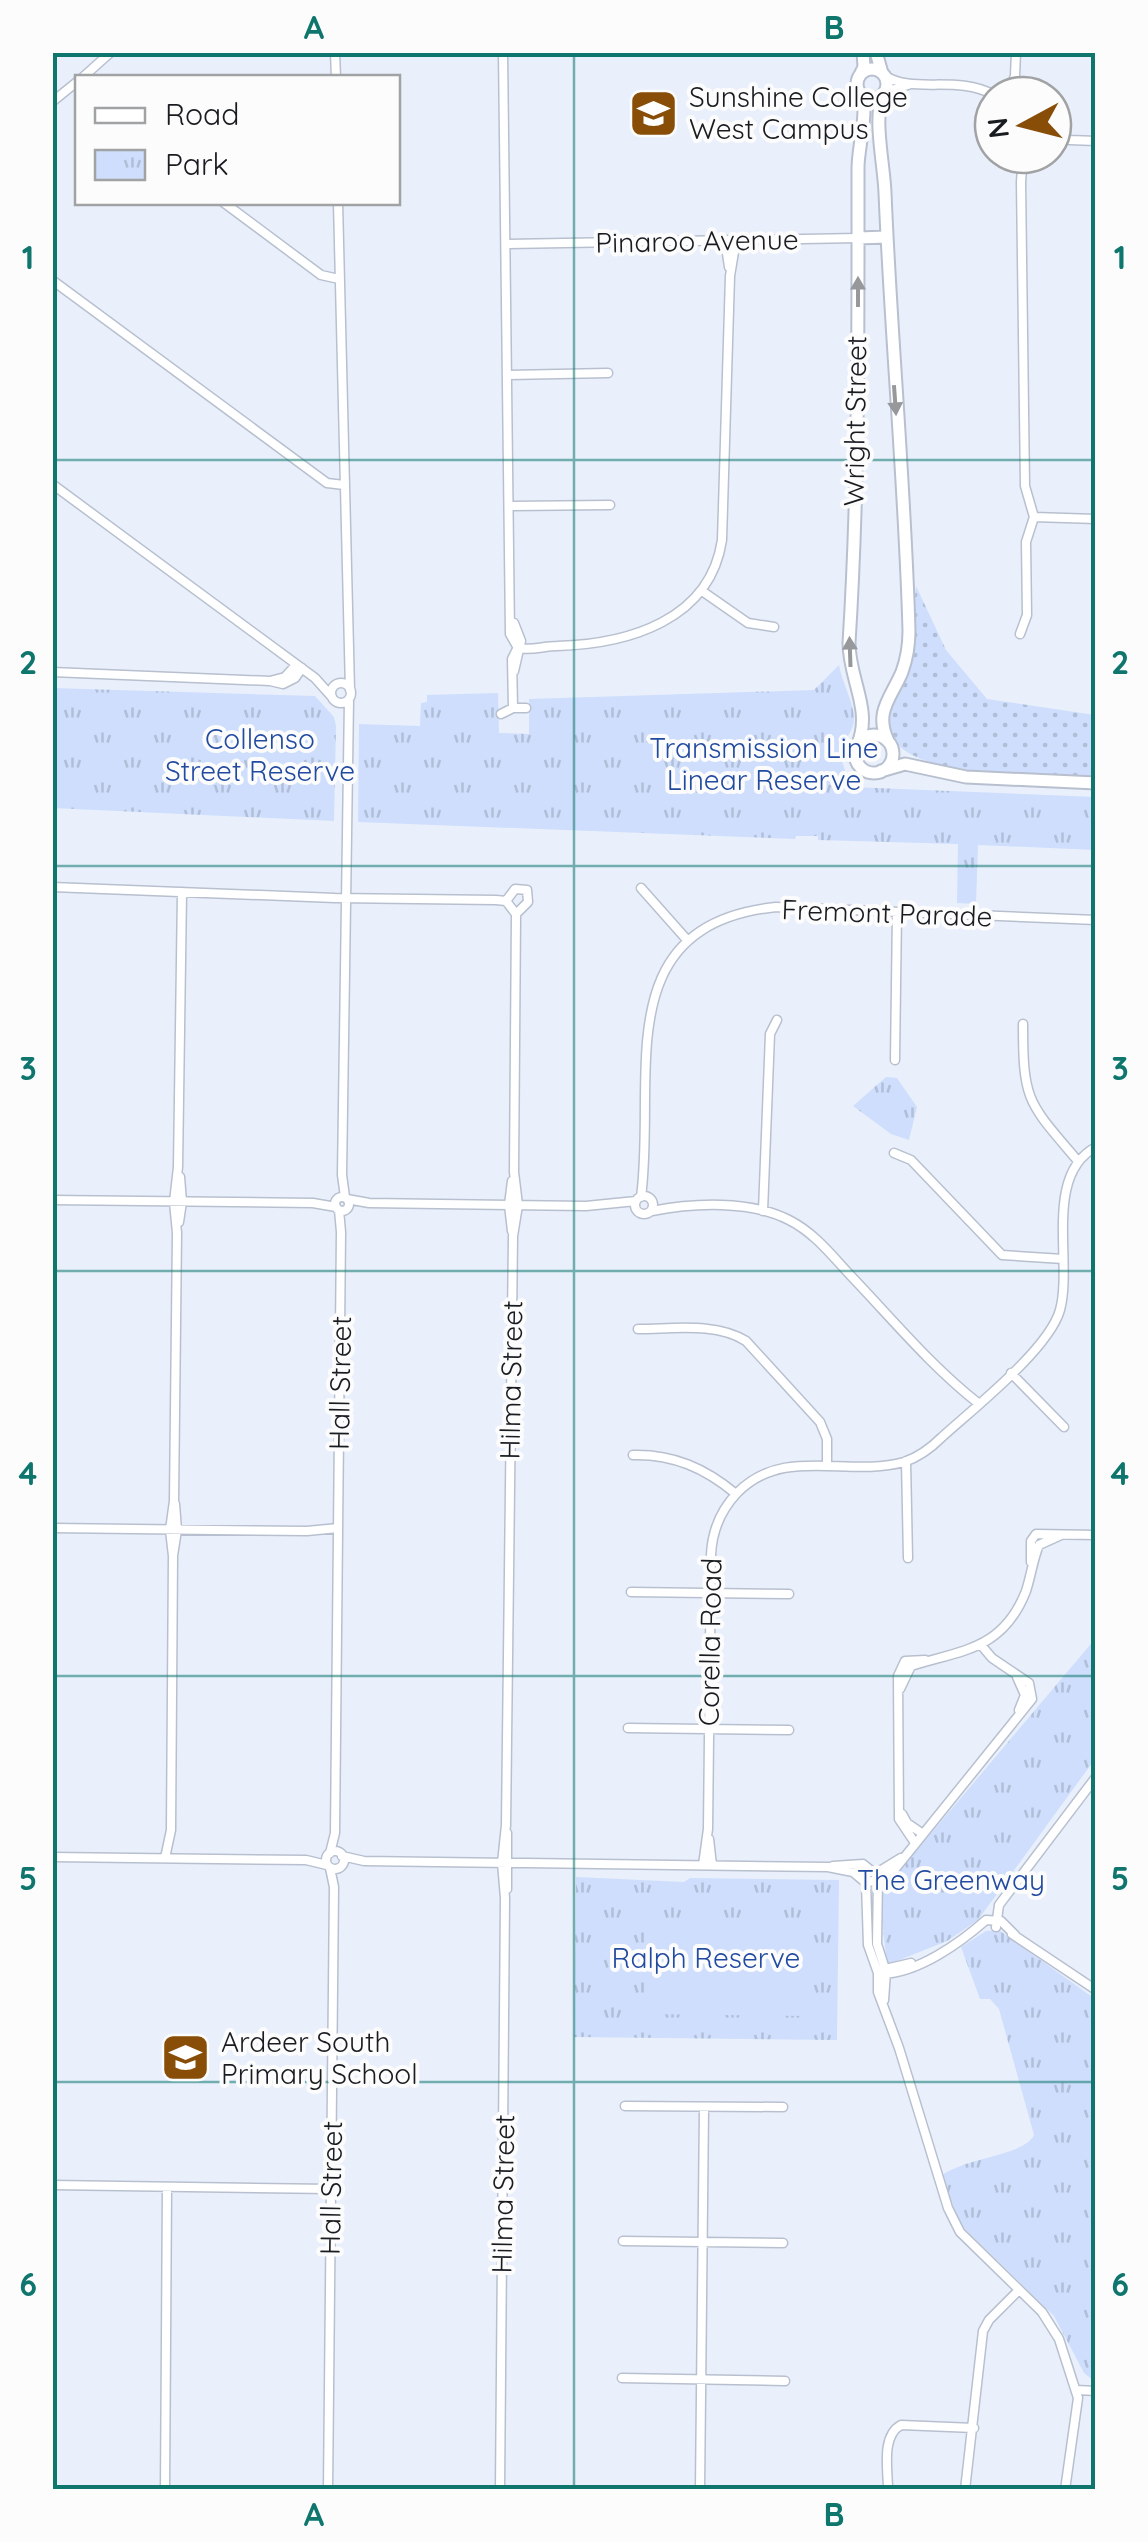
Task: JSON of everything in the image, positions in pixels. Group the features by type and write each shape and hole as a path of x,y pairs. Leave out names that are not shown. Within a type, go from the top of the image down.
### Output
{"street":[{"path":"87,75 111,52"},
{"path":"503,52 512,614 519,646 513,672 514,708"},
{"path":"863,52 864,67 858,87 861,94 870,99 913,84"},
{"path":"876,52 887,83 884,93"},
{"path":"860,77 870,70 894,81 973,87"},
{"path":"52,102 75,86"},
{"name":"Wright Street","path":"884,93 878,118 884,153 909,631 906,662 882,712 888,742"},
{"name":"Wright Street","path":"857,746 864,715 852,674 849,643 858,142 865,114 861,94"},
{"path":"1020,634 1027,615 1026,542 1034,517 1026,486 1022,175"},
{"path":"227,205 321,276 339,279"},
{"name":"Hall Street","path":"328,2490 349,695 338,205"},
{"name":"Pinaroo Avenue","path":"506,244 887,237"},
{"path":"519,646 582,644 650,629 672,619 702,592 713,573 722,540 730,240"},
{"path":"52,280 327,483 344,486"},
{"path":"508,375 608,373"},
{"path":"52,484 299,666 335,700 349,695 338,684 317,680"},
{"path":"511,506 610,504"},
{"path":"1034,517 1096,519"},
{"path":"702,592 748,623 774,627"},
{"name":"Hall Street","path":"347,728 335,700 348,661"},
{"path":"52,672 287,684 299,666"},
{"path":"501,714 526,708"},
{"path":"927,768 888,742 871,736 857,746 856,759 871,772 904,764 966,777 1096,783"},
{"path":"881,772 892,759 888,742"},
{"path":"52,887 344,898"},
{"path":"641,888 688,941"},
{"path":"176,1858 171,1830 182,892"},
{"name":"Hilma Street","path":"344,898 512,907 514,1205 500,2490"},
{"name":"Fremont Parade","path":"652,1211 642,1201 648,1014 667,966 688,941 724,918 776,907 1096,920"},
{"path":"894,1060 897,912"},
{"path":"763,1211 770,1034 777,1020"},
{"path":"1023,1024 1023,1077 1028,1098 1078,1160"},
{"path":"633,1456 662,1456 688,1463 736,1494 772,1470 791,1465 885,1465 906,1461 935,1444 1043,1342 1055,1323 1062,1299 1066,1186 1078,1160 1096,1147"},
{"path":"894,1153 911,1160 1002,1254 1063,1259"},
{"path":"52,1200 514,1205 612,1205 642,1201 763,1211 797,1224 816,1239 975,1407"},
{"path":"642,1201 642,1215 678,1206"},
{"path":"638,1329 715,1329 732,1332 746,1341 820,1422 828,1440 827,1464"},
{"path":"1011,1373 1064,1427"},
{"path":"906,1461 908,1558"},
{"name":"Corella Road","path":"708,1865 713,1538 723,1511 736,1494"},
{"path":"52,1528 338,1532"},
{"path":"915,1843 901,1825 899,1805 900,1665 912,1658 927,1661 955,1656 981,1644 1016,1610 1040,1544 1061,1535 1096,1535"},
{"path":"631,1592 789,1594"},
{"path":"990,1638 1001,1663"},
{"path":"866,1883 905,1856 1017,1714 1024,1690 1014,1674 988,1655 981,1644"},
{"path":"628,1728 788,1730"},
{"path":"883,1972 919,1962 997,1922 1010,1893 1096,1777"},
{"path":"899,1805 907,1823 923,1834"},
{"path":"165,1858 171,1830"},
{"path":"52,1857 870,1866 877,1876 877,1944 883,1972 878,1992 953,2220 960,2232 1042,2312 1055,2332 1078,2390 1065,2490"},
{"path":"828,1867 853,1872 866,1883 868,1946 883,1972"},
{"path":"997,1922 1096,1990"},
{"path":"625,2106 782,2107"},
{"path":"700,2490 704,2107"},
{"path":"52,2186 331,2188"},
{"path":"165,2490 167,2187"},
{"path":"623,2242 784,2243"},
{"path":"966,2490 983,2331 988,2320 1018,2290"},
{"path":"622,2378 785,2381"},
{"path":"1078,2390 1096,2392"},
{"path":"888,2490 889,2438 896,2428 974,2428"}],"green space":[{"path":"916,586 946,650 987,699 1095,715 1095,777 975,772 913,755 894,740 888,712 912,655"},
{"name":"Transmission Line Linear Reserve","path":"839,665 854,719 841,753 852,787 1095,797 1096,850 978,845 976,904 957,903 958,844 358,822 359,724 420,726 421,703 427,702 427,695 498,693 499,733 529,734 529,699 814,690"},
{"name":"Collenso Street Reserve","path":"53,688 315,696 334,717 336,726 334,821 53,808"},
{"path":"886,1077 897,1078 917,1107 909,1140 891,1134 853,1106"},
{"name":"The Greenway","path":"1095,1639 1095,1759 978,1920 947,1941 887,1965 881,1911 884,1883 911,1857"},
{"name":"Ralph Reserve","path":"576,1877 684,1882 690,1878 839,1880 837,2040 574,2037"},
{"path":"644,1920 803,1921 803,2016 644,2014"},
{"path":"999,1930 1095,1999 1094,2381 1084,2373 1054,2316 961,2225 941,2176 1019,2148 1034,2135 999,2009 990,1999 980,1999 961,1947 986,1931"}],"place":[{"name":"Sunshine College West Campus","path":"654,113"},
{"name":"Ardeer South Primary School","path":"186,2058"}]}
